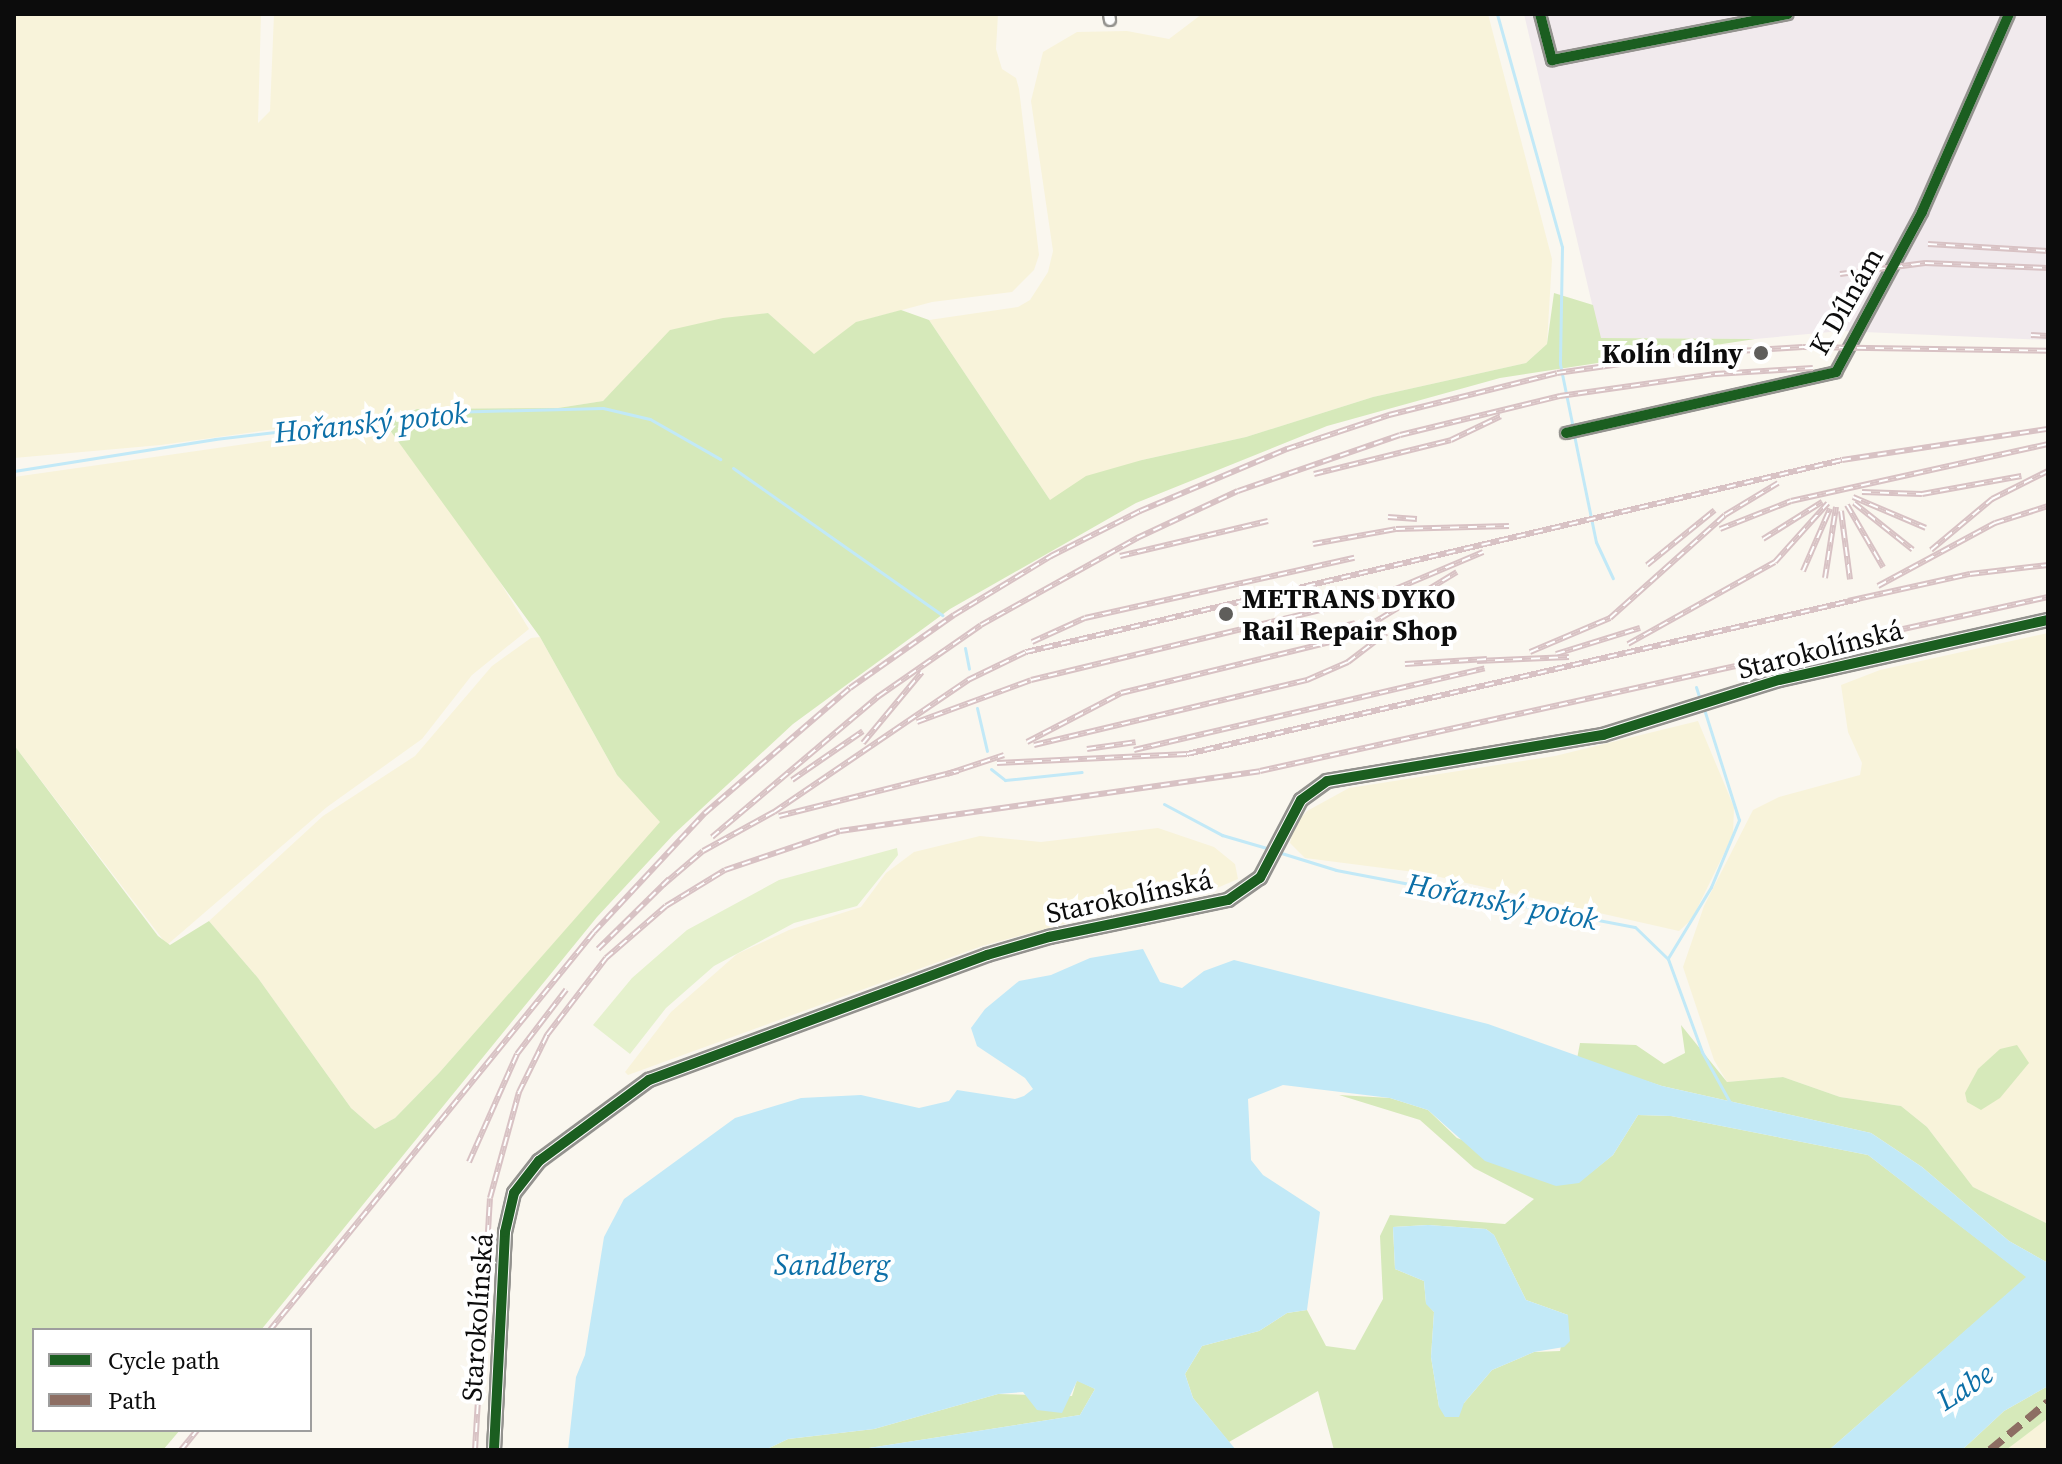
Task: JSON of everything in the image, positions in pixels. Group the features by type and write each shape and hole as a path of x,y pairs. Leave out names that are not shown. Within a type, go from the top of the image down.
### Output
{"street":[{"path":"1540,14 1552,60 1788,14"},
{"name":"K Dílnám","path":"1566,433 1836,372 1922,212 2009,14"},
{"name":"Starokolínská","path":"494,1450 502,1273 514,1193 539,1161 614,1103 672,1070 987,955 1049,937 1228,900 1246,892 1268,864 1301,800 1327,781 1603,735 1779,680 2048,620"}],"shaded area":[{"path":"14,14 261,14 258,123 270,111 274,14 998,14 996,49 1002,69 1016,78 1019,89 1039,255 1034,270 1012,292 932,302 857,322 814,355 768,313 671,330 603,401 558,408 417,409 161,445 14,458"},
{"path":"1202,14 1488,14 1552,259 1547,344 1526,363 1373,397 1246,437 1142,460 1050,500 929,320 1018,307 1030,300 1048,272 1053,251 1031,101 1043,52 1077,32 1127,31 1169,39"},
{"path":"1524,14 2048,14 2048,340 1841,331 1755,339 1600,338"},
{"path":"385,424 482,553 529,629 472,675 422,739 327,807 167,945 14,745 14,477"},
{"path":"2048,633 2048,1224 1973,1187 1927,1127 1901,1106 1840,1097 1783,1077 1727,1082 1714,1060 1683,967 1704,906 1753,810 1779,797 1860,775 1862,763 1848,732 1841,685 1880,670"},
{"path":"540,637 617,775 661,822 439,1073 395,1118 375,1129 351,1108 258,978 209,921 323,816 415,756 492,666 531,638"},
{"path":"1698,721 1734,807 1733,835 1692,919 1679,931 1422,873 1305,858 1290,843 1294,826 1307,811 1349,788 1555,756"},
{"path":"1158,828 1214,847 1235,864 1238,879 1203,894 1119,909 982,946 628,1075 625,1072 671,1012 737,954 789,930 861,907 886,873 914,852 980,836 1041,842"},
{"path":"2048,1418 2048,1450 2006,1450 2022,1435"}],"green space":[{"path":"1554,293 1593,305 1601,338 1755,339 1500,378 1327,426 1136,503 950,609 793,724 674,834 597,917 263,1328 32,1328 32,1432 178,1432 163,1450 14,1450 14,745 158,936 170,945 209,921 258,978 351,1108 375,1129 395,1118 439,1073 660,822 617,775 540,637 384,422 417,409 558,408 603,401 670,330 723,318 768,313 814,354 856,322 901,310 929,320 1050,500 1086,476 1246,437 1373,397 1526,363 1547,344"},
{"path":"897,848 898,855 857,906 794,923 714,966 666,1008 630,1054 593,1025 632,978 687,930 779,880"},
{"path":"1681,1025 1727,1082 1783,1077 1840,1097 1901,1106 1927,1127 1973,1187 2048,1224 2048,1263 2009,1241 1922,1167 1871,1133 1662,1086 1577,1059 1580,1043 1636,1045 1664,1064 1685,1053"},
{"path":"2017,1045 2029,1063 2000,1098 1981,1110 1967,1102 1965,1093 1978,1069 2000,1049"},
{"path":"1339,1095 1390,1098 1428,1110 1457,1138 1579,1182 1613,1155 1638,1115 1671,1116 1868,1155 2027,1277 1829,1450 1334,1450 1318,1391 1229,1442 1193,1398 1185,1374 1202,1346 1259,1331 1287,1313 1307,1310 1326,1346 1355,1350 1383,1299 1380,1236 1390,1215 1505,1224 1534,1199 1474,1168 1420,1120","holes":["1428,1225 1486,1229 1494,1235 1526,1300 1568,1315 1560,1351 1534,1352 1492,1370 1464,1403 1439,1407 1431,1357 1434,1312 1426,1303 1424,1281 1395,1269 1393,1227"]},
{"path":"1077,1380 1095,1389 1080,1415 856,1450 765,1450 788,1439 874,1429 998,1394 1072,1396"},
{"path":"2048,1386 2048,1418 2006,1450 1962,1450 2004,1411"}],"water":[{"name":"Sandberg","path":"1143,949 1160,982 1182,988 1204,971 1234,960 1488,1024 1662,1086 1871,1133 1922,1167 2009,1241 2048,1263 2048,1386 2004,1411 1962,1450 1829,1450 2026,1277 1868,1155 1671,1116 1638,1115 1613,1155 1579,1183 1556,1186 1485,1161 1428,1110 1390,1098 1283,1085 1248,1099 1251,1160 1263,1175 1320,1212 1307,1310 1287,1313 1259,1331 1202,1346 1185,1374 1193,1398 1236,1450 856,1450 1080,1415 1095,1389 1077,1381 1062,1413 1037,1410 1023,1392 998,1394 874,1429 788,1439 765,1450 568,1450 576,1377 585,1355 604,1237 624,1199 735,1118 801,1098 861,1095 919,1108 949,1101 957,1090 1015,1099 1024,1096 1033,1089 1025,1078 977,1046 971,1028 985,1009 1019,981 1051,975 1090,958"},
{"path":"1428,1225 1486,1229 1494,1235 1526,1300 1568,1315 1570,1341 1564,1347 1534,1352 1492,1370 1464,1403 1459,1417 1445,1417 1439,1407 1431,1357 1434,1312 1426,1304 1424,1281 1395,1269 1393,1227"}],"waterway":[{"path":"1497,14 1562,247 1560,364 1573,428"},
{"name":"Hořanský potok","path":"14,471 215,439 447,412 603,408 650,419 720,459"},
{"path":"1574,435 1596,542 1613,578"},
{"name":"Hořanský potok","path":"733,468 942,615"},
{"name":"Hořanský potok","path":"965,648 969,669"},
{"path":"1696,687 1701,702"},
{"name":"Hořanský potok","path":"977,708 987,751"},
{"path":"1668,958 1711,887 1739,820 1704,709"},
{"name":"Hořanský potok","path":"991,769 1005,780 1082,772"},
{"name":"Hořanský potok","path":"1164,804 1222,835 1270,849"},
{"name":"Hořanský potok","path":"1278,852 1336,870 1635,927 1668,959 1702,1052 1732,1106"}],"railway":[{"path":"1928,244 2048,251"},
{"path":"1840,274 1925,263 2048,268"},
{"path":"2031,335 2048,336"},
{"path":"272,1328 594,932 705,813 850,688 954,615 1051,556 1140,511 1287,449 1389,415 1557,373 1691,354 1803,347 2048,351"},
{"path":"712,837 879,696 981,625 1137,538 1238,491 1400,435 1560,396 1715,374 1813,368"},
{"path":"1314,474 1451,440 1501,416"},
{"path":"663,885 703,851 774,812 968,680 1026,652 1842,460 2048,429"},
{"path":"1720,529 1791,501 2048,444"},
{"path":"1931,550 1992,499 2048,471"},
{"path":"1862,492 1922,494 2021,476"},
{"path":"1530,652 1610,618 1725,515 1778,483"},
{"path":"1853,497 1926,528"},
{"path":"1763,539 1822,502"},
{"path":"1628,644 1775,562 1828,503"},
{"path":"1854,503 1913,550"},
{"path":"1847,505 1883,567"},
{"path":"1878,586 1995,523 2048,506"},
{"path":"1825,578 1836,507"},
{"path":"1803,571 1830,509"},
{"path":"1647,565 1715,510"},
{"path":"1841,511 1850,579"},
{"path":"1388,517 1417,519"},
{"path":"1120,556 1268,521"},
{"path":"1313,544 1396,529 1509,526"},
{"path":"917,722 1031,680 1379,596 1483,552"},
{"path":"1032,642 1085,618 1354,558"},
{"path":"1848,601 1970,574 2048,565"},
{"path":"1027,742 1121,693 1350,637 1457,572"},
{"path":"475,1450 490,1198 519,1092 547,1035 606,958 666,906 725,870 840,831 1260,771 2048,597"},
{"path":"997,763 1187,754 1859,599"},
{"path":"1298,638 1355,623"},
{"path":"1556,654 1640,628"},
{"path":"1034,745 1307,680 1348,662 1386,633"},
{"path":"1477,661 1569,657"},
{"path":"1405,664 1487,659"},
{"path":"1134,750 1485,668"},
{"path":"863,743 922,672"},
{"path":"792,780 863,731"},
{"path":"1087,749 1136,742"},
{"path":"947,774 1004,755"},
{"path":"779,816 958,771"},
{"path":"598,949 669,879"},
{"path":"469,1162 517,1054 566,990"},
{"path":"181,1450 195,1432"}],"marked path":[{"path":"1990,1450 2048,1402"}],"cycle path":[{"path":"1540,14 1552,60 1788,14"},
{"path":"1566,433 1836,372 1922,212 2009,14"},
{"path":"494,1450 505,1232 514,1193 539,1161 649,1080 987,955 1049,937 1228,900 1260,878 1301,800 1327,781 1603,735 1779,680 2048,620"}],"place":[{"name":"Kolín dílny","path":"1761,353"},
{"name":"METRANS DYKO Rail Repair Shop","path":"1226,614"}],"water label":[{"name":"Labe","path":"1965,1387"}]}
